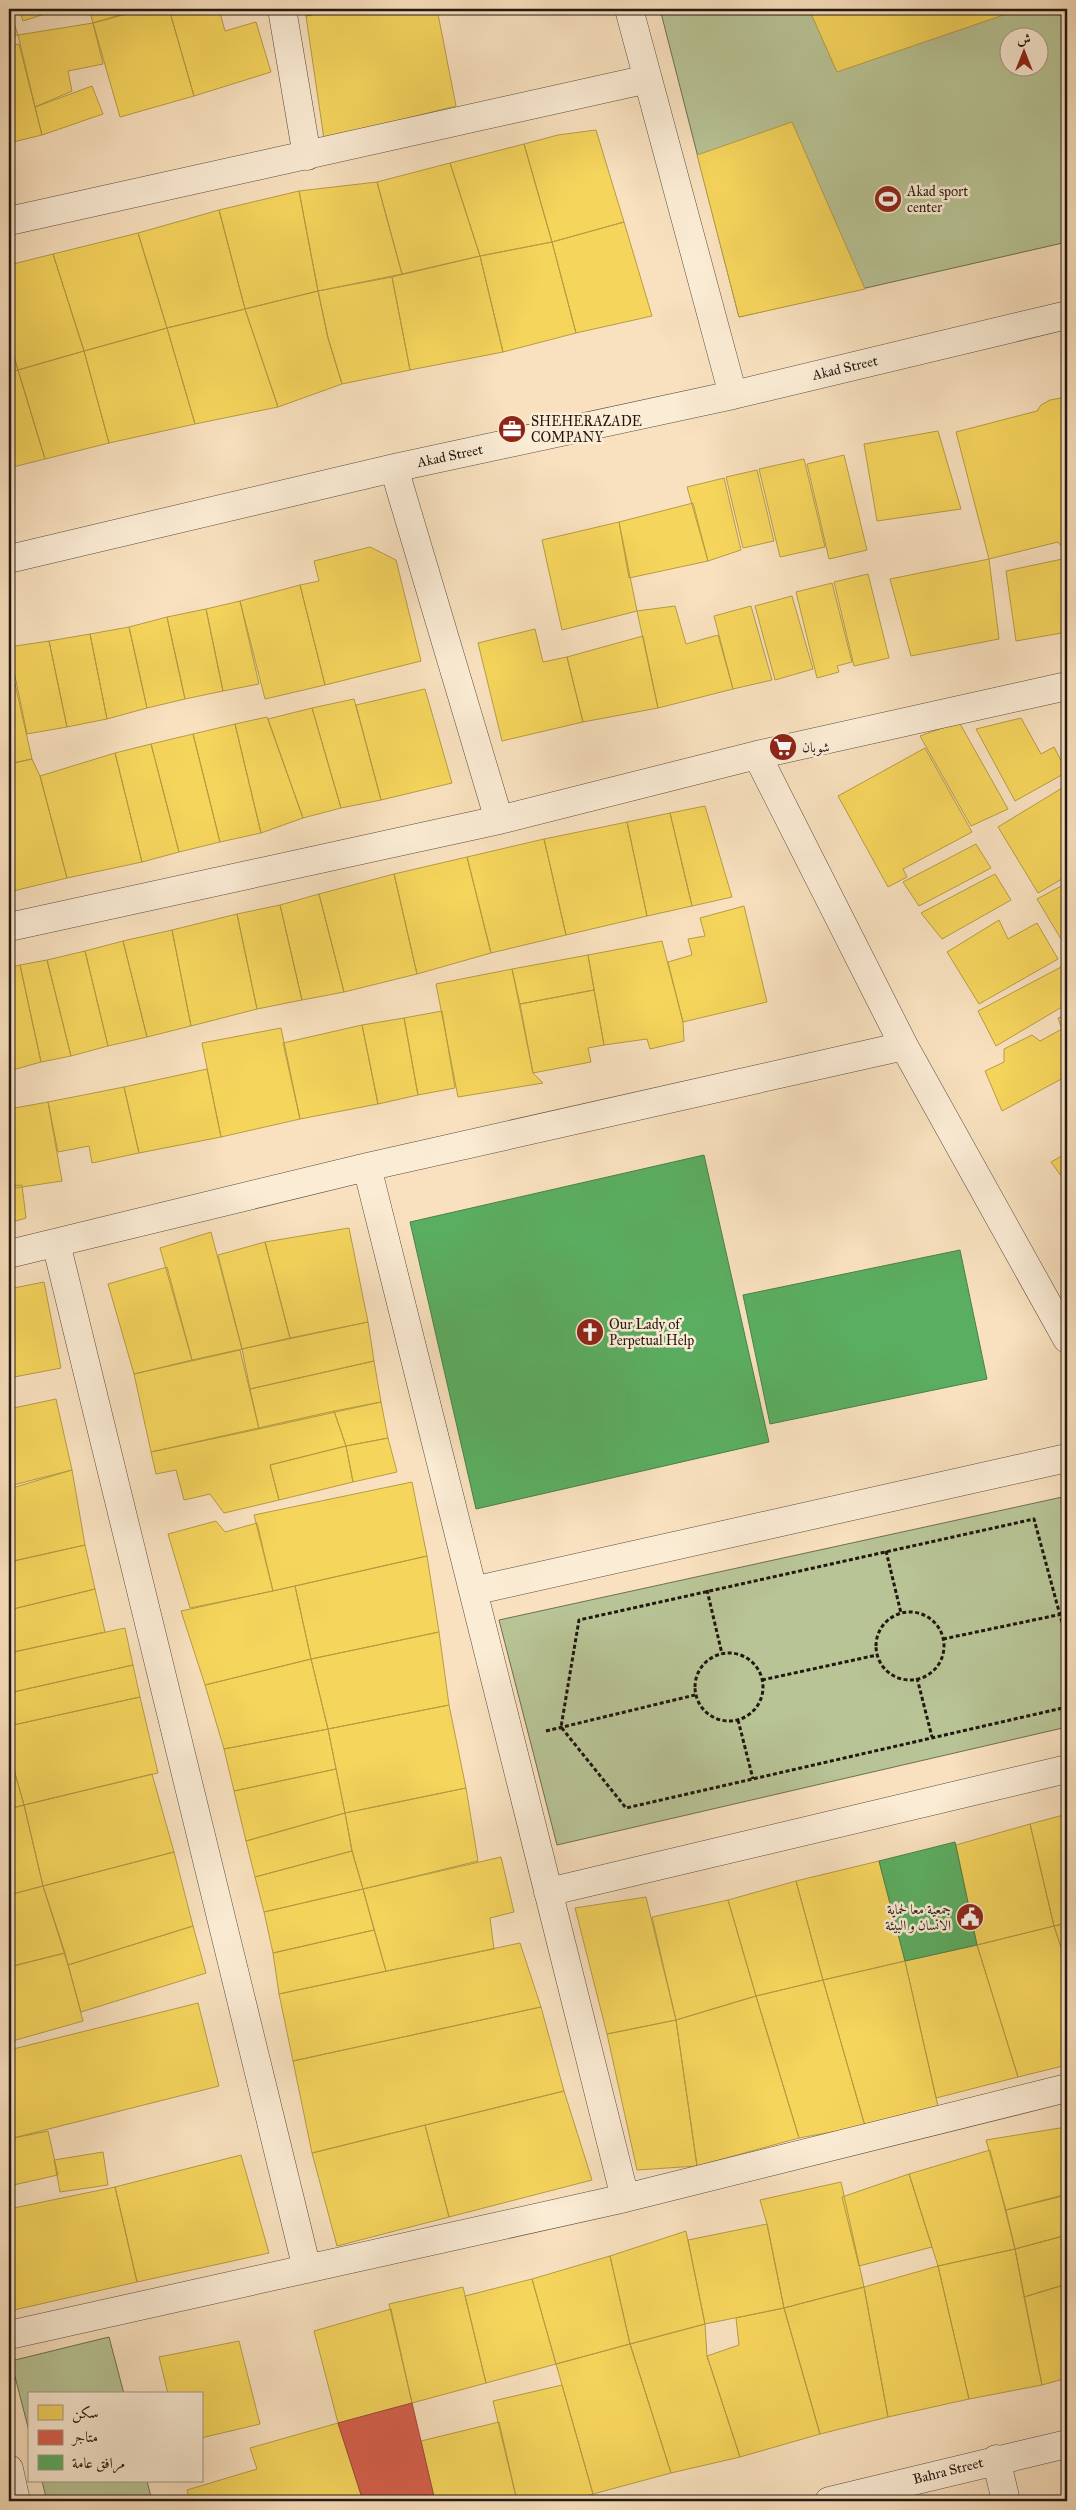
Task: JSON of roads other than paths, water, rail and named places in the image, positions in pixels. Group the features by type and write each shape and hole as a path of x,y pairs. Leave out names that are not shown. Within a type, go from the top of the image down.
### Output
{"street":[{"path":"282,9 307,156"},
{"path":"628,9 733,395"},
{"path":"9,221 648,79"},
{"name":"Akad Street","path":"9,558 394,468 733,395 1067,315"},
{"path":"394,468 499,820"},
{"path":"9,927 499,820 757,755 1067,686"},
{"path":"757,755 904,1046 1067,1339"},
{"path":"9,1254 367,1167 904,1046"},
{"path":"367,1167 625,2198"},
{"path":"56,1243 307,2269"},
{"path":"473,1591 1067,1458"},
{"path":"548,1892 1067,1769"},
{"path":"9,2335 625,2198 1067,2088"},
{"name":"Bahra Street","path":"829,2501 1067,2444"},
{"path":"996,2460 1006,2501"},
{"path":"9,2469 16,2501"}],"place":[{"name":"Akad sport center","path":"888,199"},
{"name":"SHEHERAZADE COMPANY","path":"512,429"},
{"name":"شوبان","path":"783,747"},
{"name":"Our Lady of Perpetual Help","path":"590,1332"},
{"name":"جمعية معا لحماية الانسان و البيئة","path":"970,1917"}]}
